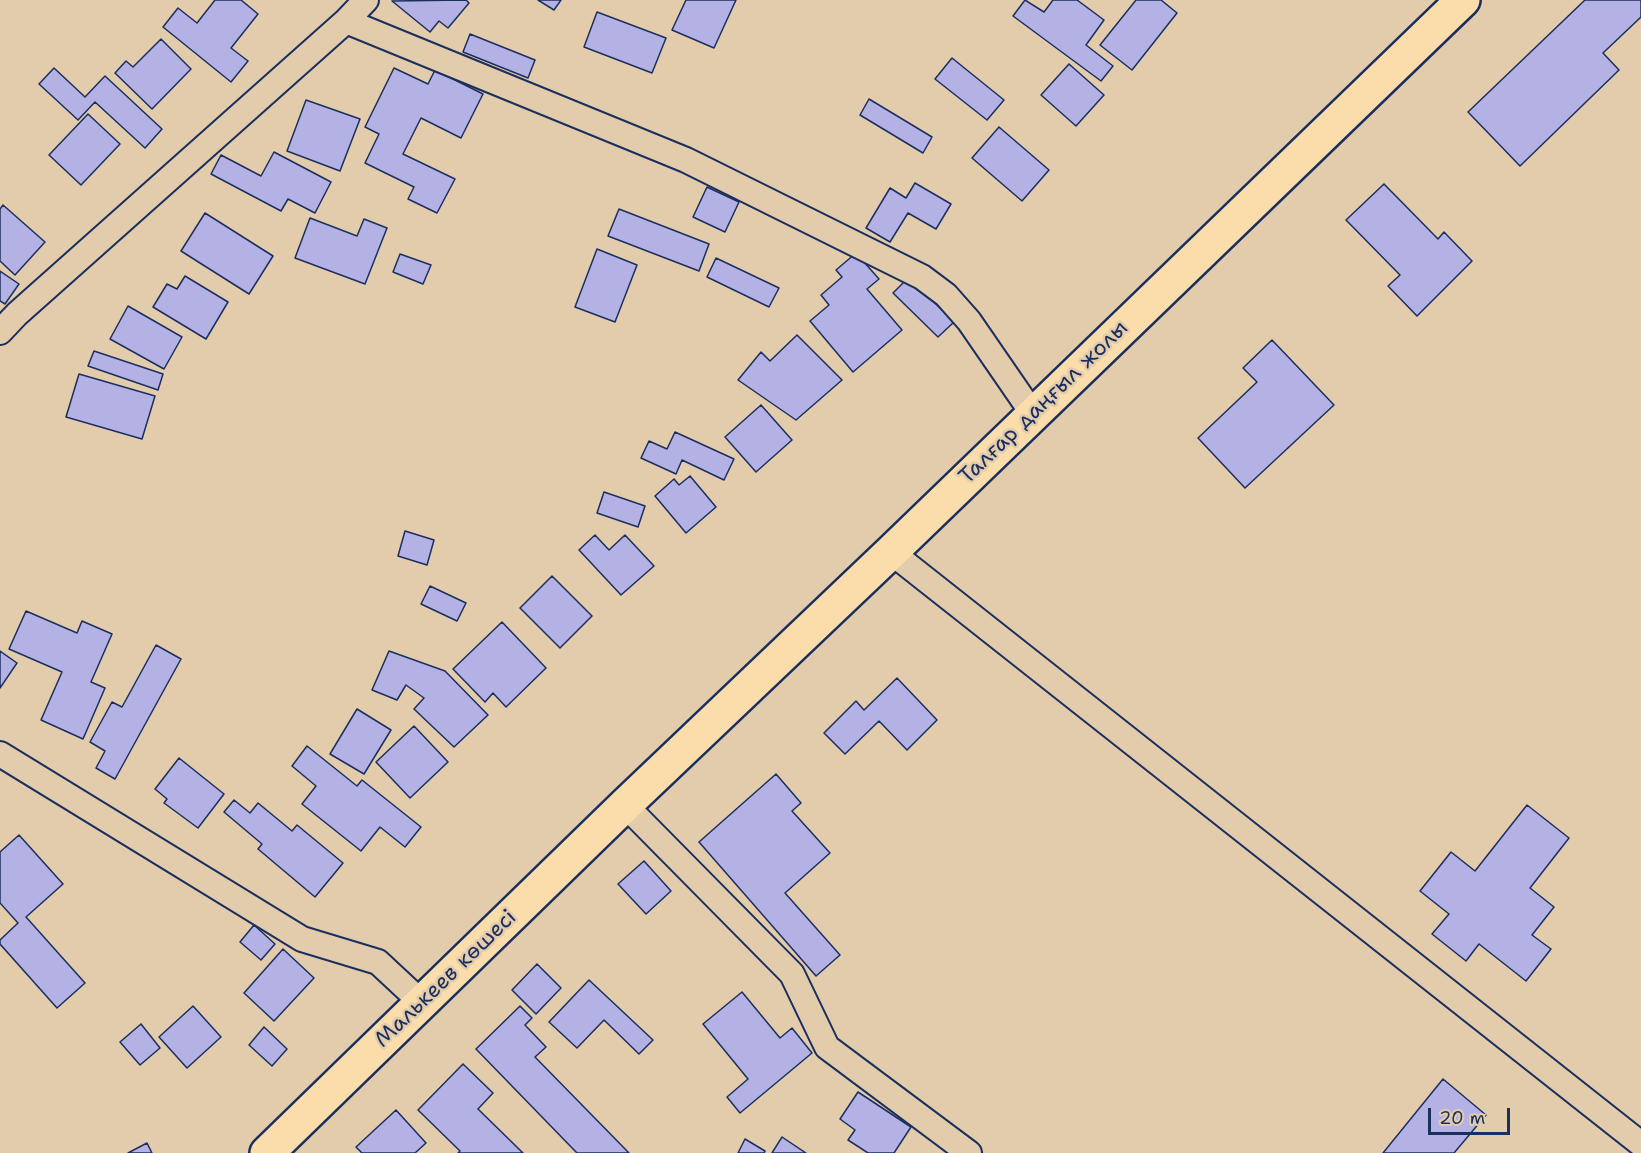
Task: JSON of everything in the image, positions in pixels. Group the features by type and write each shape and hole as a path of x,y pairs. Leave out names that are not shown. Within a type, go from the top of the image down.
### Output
{"main road":[{"name":"Талғар даңғыл жолы","path":"625,805 891,552 1463,0"},
{"name":"Малькеев көшесі","path":"267,1153 625,805"}],"street":[{"path":"0,332 17,314 346,21 366,0"},
{"path":"346,21 686,160 922,277 946,295 969,321 1033,414"},
{"path":"891,552 1641,1144"},
{"path":"0,754 303,939 378,962 422,1003"},
{"path":"625,805 792,974 827,1047 969,1153"}],"building":[{"path":"215,0 241,0 258,14 231,48 248,61 231,82 163,27 178,8 197,23"},
{"path":"466,0 469,3 448,28 439,21 430,32 392,1"},
{"path":"538,0 561,0 554,10"},
{"path":"686,0 736,0 714,48 672,30"},
{"path":"1025,0 1044,12 1053,0 1077,0 1104,20 1086,45 1113,66 1101,81 1013,16"},
{"path":"1136,0 1161,0 1177,13 1132,70 1100,45"},
{"path":"1585,0 1641,0 1641,17 1603,53 1619,70 1520,166 1468,112"},
{"path":"597,12 666,38 652,73 584,47"},
{"path":"470,34 535,60 528,78 463,52"},
{"path":"161,39 191,69 152,109 115,73 126,61 133,67"},
{"path":"952,58 1004,100 987,120 935,79"},
{"path":"1069,64 1104,95 1076,126 1041,95"},
{"path":"54,68 85,97 105,76 162,129 145,148 95,102 78,120 39,84"},
{"path":"394,68 428,84 435,70 483,94 461,138 421,118 403,154 455,179 437,213 408,199 414,187 365,163 379,134 365,127"},
{"path":"869,99 932,137 923,153 860,115"},
{"path":"306,100 360,119 340,171 287,151"},
{"path":"88,114 120,144 81,185 49,155"},
{"path":"999,127 1049,170 1022,201 972,158"},
{"path":"274,152 331,182 315,213 288,199 281,211 211,174 221,155 261,176"},
{"path":"915,183 951,204 936,229 908,213 890,242 866,228 890,188 906,198"},
{"path":"1384,184 1438,239 1444,232 1472,261 1417,316 1388,286 1400,275 1346,220"},
{"path":"707,187 739,202 725,232 693,217"},
{"path":"3,205 45,242 15,275 0,261 0,209"},
{"path":"619,209 709,244 699,271 608,236"},
{"path":"205,213 273,256 249,294 181,251"},
{"path":"310,218 357,236 364,219 387,228 365,284 295,258"},
{"path":"597,249 637,265 615,322 575,307"},
{"path":"856,253 879,279 867,289 902,330 853,372 810,321 829,305 821,295 842,277 836,270"},
{"path":"400,254 431,265 423,284 393,272"},
{"path":"716,258 779,288 769,307 707,277"},
{"path":"0,271 19,284 5,304 0,301"},
{"path":"185,276 228,302 206,339 153,307 167,284 177,289"},
{"path":"909,277 954,322 938,337 893,293"},
{"path":"128,306 182,337 164,369 110,339"},
{"path":"797,335 842,380 796,420 738,380 761,352 770,361"},
{"path":"1272,340 1334,405 1245,488 1198,438 1257,382 1243,368"},
{"path":"94,351 163,374 158,390 88,366"},
{"path":"79,374 155,396 142,439 66,417"},
{"path":"761,405 792,440 756,472 725,437"},
{"path":"675,432 734,459 724,480 682,460 676,474 641,458 649,441 667,449"},
{"path":"690,476 716,507 686,533 655,496 674,479 679,485"},
{"path":"604,492 645,506 638,527 597,513"},
{"path":"405,531 434,540 427,565 398,556"},
{"path":"595,535 609,550 625,535 654,566 621,595 579,550"},
{"path":"552,576 592,616 560,648 520,608"},
{"path":"430,586 466,603 457,621 421,604"},
{"path":"26,611 77,633 82,621 112,634 91,682 105,688 83,739 41,720 62,672 9,649"},
{"path":"502,622 546,668 506,707 493,693 485,702 453,669"},
{"path":"156,645 181,659 115,779 96,768 105,751 90,742 112,702 122,707"},
{"path":"0,651 17,663 0,688"},
{"path":"389,651 445,671 488,715 454,747 414,709 424,698 406,685 397,700 372,690"},
{"path":"897,678 937,720 907,750 879,721 845,754 824,733 856,701 864,710"},
{"path":"357,709 391,730 364,774 330,754"},
{"path":"414,726 448,762 410,798 376,762"},
{"path":"307,746 357,786 362,780 421,827 405,847 380,827 361,851 302,804 316,786 292,766"},
{"path":"179,758 224,794 198,828 164,803 167,799 155,789"},
{"path":"776,774 801,803 792,811 830,853 785,893 840,955 816,976 699,842"},
{"path":"234,800 250,813 258,803 292,831 297,825 343,863 315,897 258,849 262,844 224,812"},
{"path":"1527,805 1569,838 1530,888 1554,907 1532,935 1551,949 1526,981 1479,944 1466,961 1432,934 1449,914 1420,891 1451,852 1475,871"},
{"path":"19,835 63,884 26,917 85,983 57,1008 0,944 0,940 18,923 0,903 0,852"},
{"path":"644,861 671,891 646,914 618,884"},
{"path":"254,925 275,944 261,960 240,942"},
{"path":"283,949 314,978 274,1021 244,993"},
{"path":"537,964 561,988 536,1014 512,990"},
{"path":"589,980 653,1040 639,1054 604,1020 577,1048 549,1022"},
{"path":"742,992 780,1038 792,1028 812,1053 740,1113 727,1097 748,1079 703,1024"},
{"path":"193,1006 221,1037 187,1068 159,1037"},
{"path":"520,1006 532,1018 525,1025 546,1047 535,1057 629,1153 577,1153 476,1049"},
{"path":"141,1024 160,1048 140,1065 120,1042"},
{"path":"264,1027 287,1049 272,1066 249,1045"},
{"path":"463,1064 493,1093 478,1109 523,1153 458,1153 460,1151 418,1110"},
{"path":"1443,1079 1486,1115 1454,1153 1383,1153"},
{"path":"858,1092 911,1127 894,1153 868,1153 848,1140 855,1130 840,1119"},
{"path":"396,1110 426,1143 415,1153 362,1153 356,1147"},
{"path":"782,1137 806,1153 772,1153"},
{"path":"745,1139 765,1151 764,1153 738,1153"},
{"path":"147,1143 152,1153 128,1153"}]}
